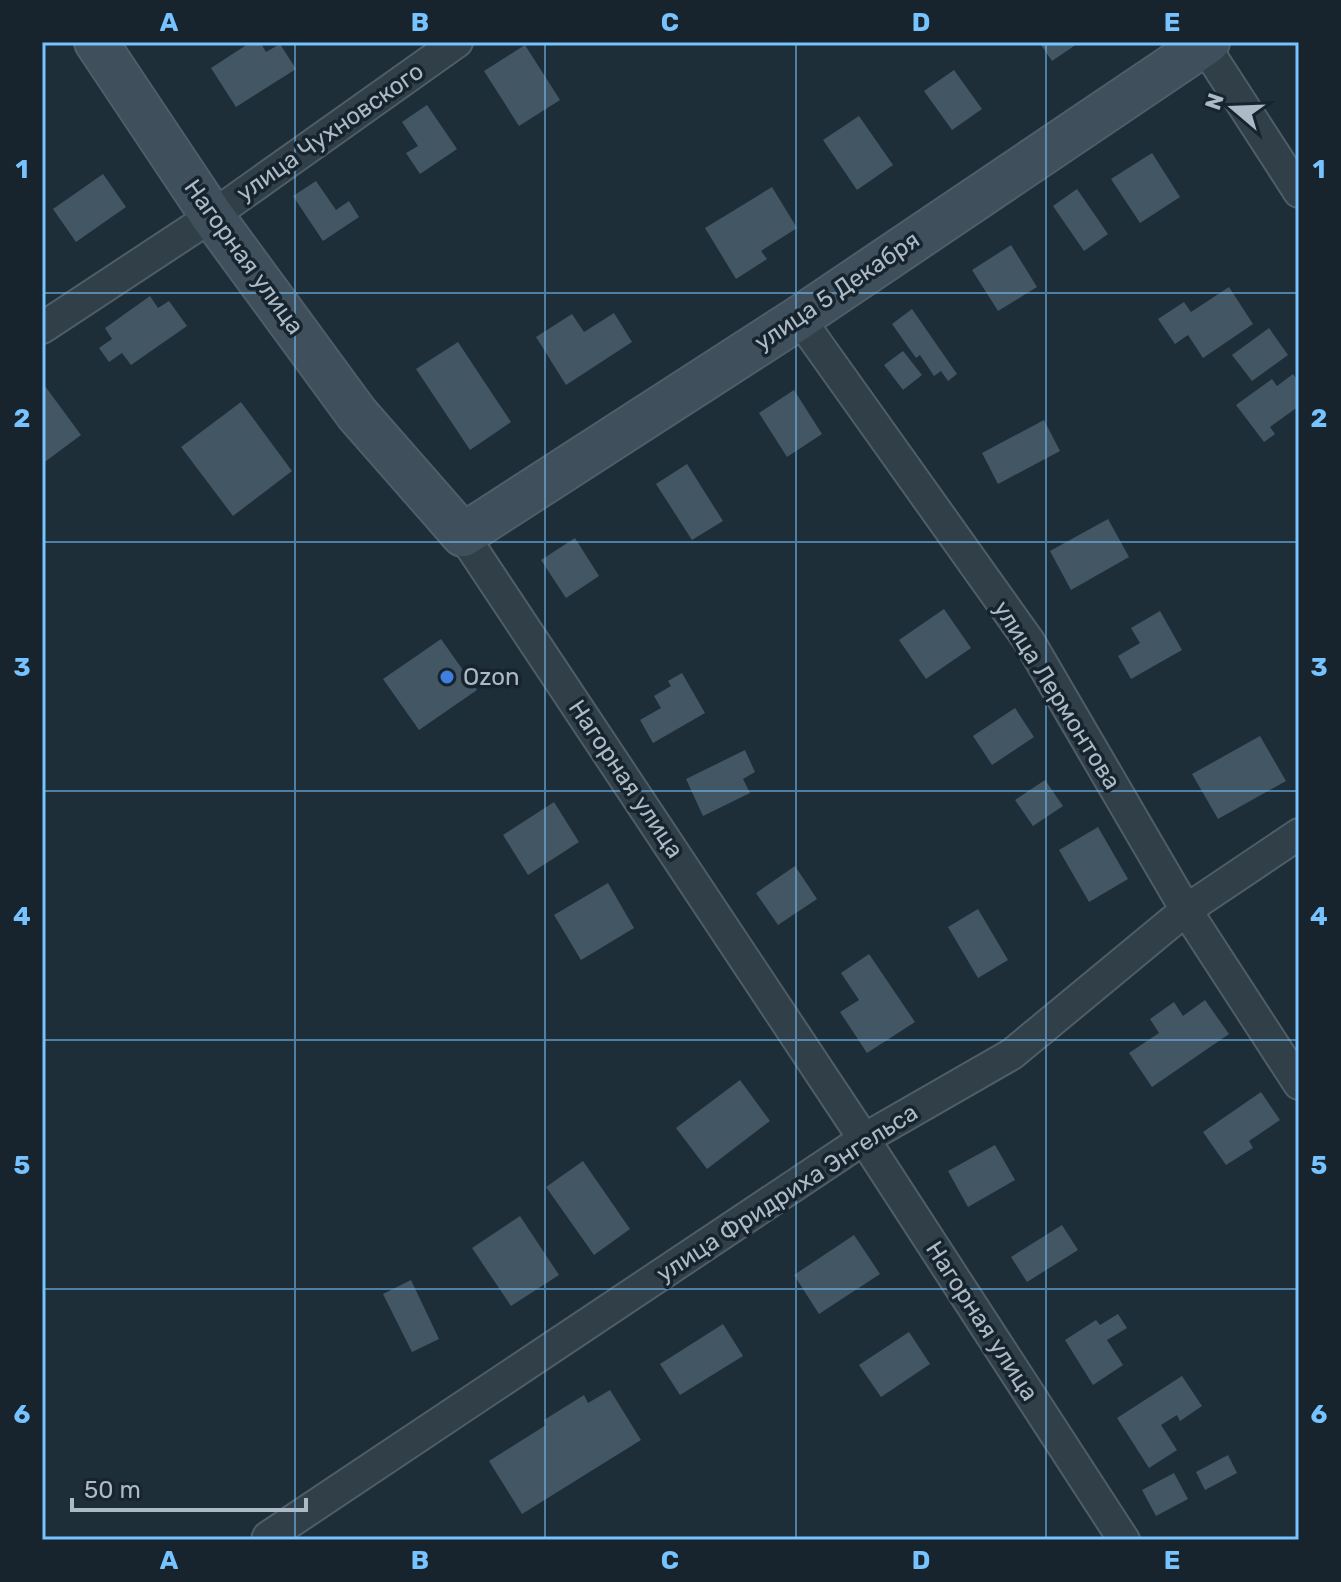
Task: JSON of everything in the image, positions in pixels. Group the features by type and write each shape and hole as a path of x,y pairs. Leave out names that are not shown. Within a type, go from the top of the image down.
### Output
{"street":[{"name":"Нагорная улица","path":"96,42 212,216 357,414 463,535 864,1139 1124,1540"},
{"name":"улица Чухновского","path":"42,328 212,216 457,42"},
{"path":"1204,43 1299,192"},
{"name":"улица 5 Декабря","path":"463,535 799,318 1204,43"},
{"name":"улица Лермонтова","path":"799,318 1029,641 1186,910 1299,1084"},
{"name":"улица Фридриха Энгельса","path":"267,1540 864,1139 1012,1054 1186,910 1299,834"}],"building":[{"path":"251,42 260,42 266,52 280,44 296,69 236,107 211,68"},
{"path":"1039,42 1075,42 1077,44 1052,61"},
{"path":"525,45 560,100 519,126 484,71"},
{"path":"954,70 982,109 952,130 924,91"},
{"path":"427,105 457,149 420,174 406,153 418,146 402,122"},
{"path":"859,116 893,165 857,190 823,140"},
{"path":"1152,153 1180,197 1140,223 1111,179"},
{"path":"103,174 126,207 76,242 53,209"},
{"path":"316,181 336,210 349,201 359,217 323,241 293,196"},
{"path":"772,187 797,228 761,251 767,259 736,279 705,228"},
{"path":"1077,189 1108,234 1084,251 1053,206"},
{"path":"1011,245 1037,287 998,311 972,270"},
{"path":"1229,287 1253,324 1203,358 1188,335 1175,344 1158,319 1184,302 1191,312"},
{"path":"150,296 158,308 169,301 187,326 131,365 122,353 109,362 99,348 112,339 105,328"},
{"path":"912,309 957,374 948,381 941,371 934,376 920,355 916,358 892,324"},
{"path":"614,313 632,342 566,385 536,337 572,314 584,332"},
{"path":"1269,328 1288,355 1252,381 1232,355"},
{"path":"458,342 511,422 470,450 416,369"},
{"path":"903,351 922,375 903,390 884,365"},
{"path":"1293,374 1299,382 1299,406 1270,427 1275,434 1264,442 1236,405 1272,379 1277,386"},
{"path":"42,382 81,435 42,464"},
{"path":"794,390 822,434 787,457 759,413"},
{"path":"241,402 292,471 233,516 181,447"},
{"path":"1044,420 1060,451 998,484 982,453"},
{"path":"687,464 723,521 692,540 656,484"},
{"path":"1108,519 1129,557 1071,590 1050,551"},
{"path":"575,538 599,576 566,598 541,560"},
{"path":"944,609 971,648 926,679 899,640"},
{"path":"1160,611 1182,650 1131,679 1118,656 1140,643 1131,628"},
{"path":"441,639 477,690 419,730 383,679"},
{"path":"682,673 705,713 653,743 640,720 661,708 654,696 671,686 668,681"},
{"path":"1015,708 1034,737 992,765 973,736"},
{"path":"1260,736 1286,781 1218,819 1192,774"},
{"path":"745,750 755,772 743,779 750,793 703,816 686,779"},
{"path":"1045,780 1063,806 1033,826 1015,800"},
{"path":"554,802 579,842 528,875 503,835"},
{"path":"1098,827 1128,879 1089,902 1059,850"},
{"path":"795,866 817,899 778,925 756,893"},
{"path":"608,883 634,928 581,960 554,915"},
{"path":"978,909 1008,960 978,978 948,927"},
{"path":"869,954 915,1022 867,1053 840,1012 859,1000 841,973"},
{"path":"1205,1000 1229,1034 1152,1087 1129,1053 1159,1033 1150,1019 1174,1002 1183,1016"},
{"path":"740,1080 770,1121 707,1169 676,1128"},
{"path":"1261,1092 1280,1120 1249,1141 1253,1148 1226,1165 1203,1132"},
{"path":"995,1145 1015,1180 968,1207 948,1171"},
{"path":"583,1161 630,1229 594,1255 546,1187"},
{"path":"520,1216 559,1275 511,1306 472,1248"},
{"path":"1062,1225 1078,1250 1027,1282 1011,1257"},
{"path":"854,1235 880,1274 819,1314 794,1275"},
{"path":"411,1280 439,1339 412,1352 383,1294"},
{"path":"1118,1314 1127,1328 1107,1340 1123,1365 1093,1385 1065,1340 1096,1320 1100,1325"},
{"path":"723,1324 743,1356 680,1395 660,1364"},
{"path":"909,1332 930,1364 881,1397 859,1365"},
{"path":"1182,1376 1202,1406 1180,1421 1177,1415 1161,1425 1177,1450 1149,1468 1117,1418"},
{"path":"610,1390 641,1440 522,1514 489,1461 546,1425 544,1420 584,1395 588,1403"},
{"path":"1228,1455 1237,1473 1205,1490 1196,1472"},
{"path":"1174,1473 1188,1499 1156,1516 1142,1490"}],"place":[{"name":"Ozon","path":"447,677"}]}
